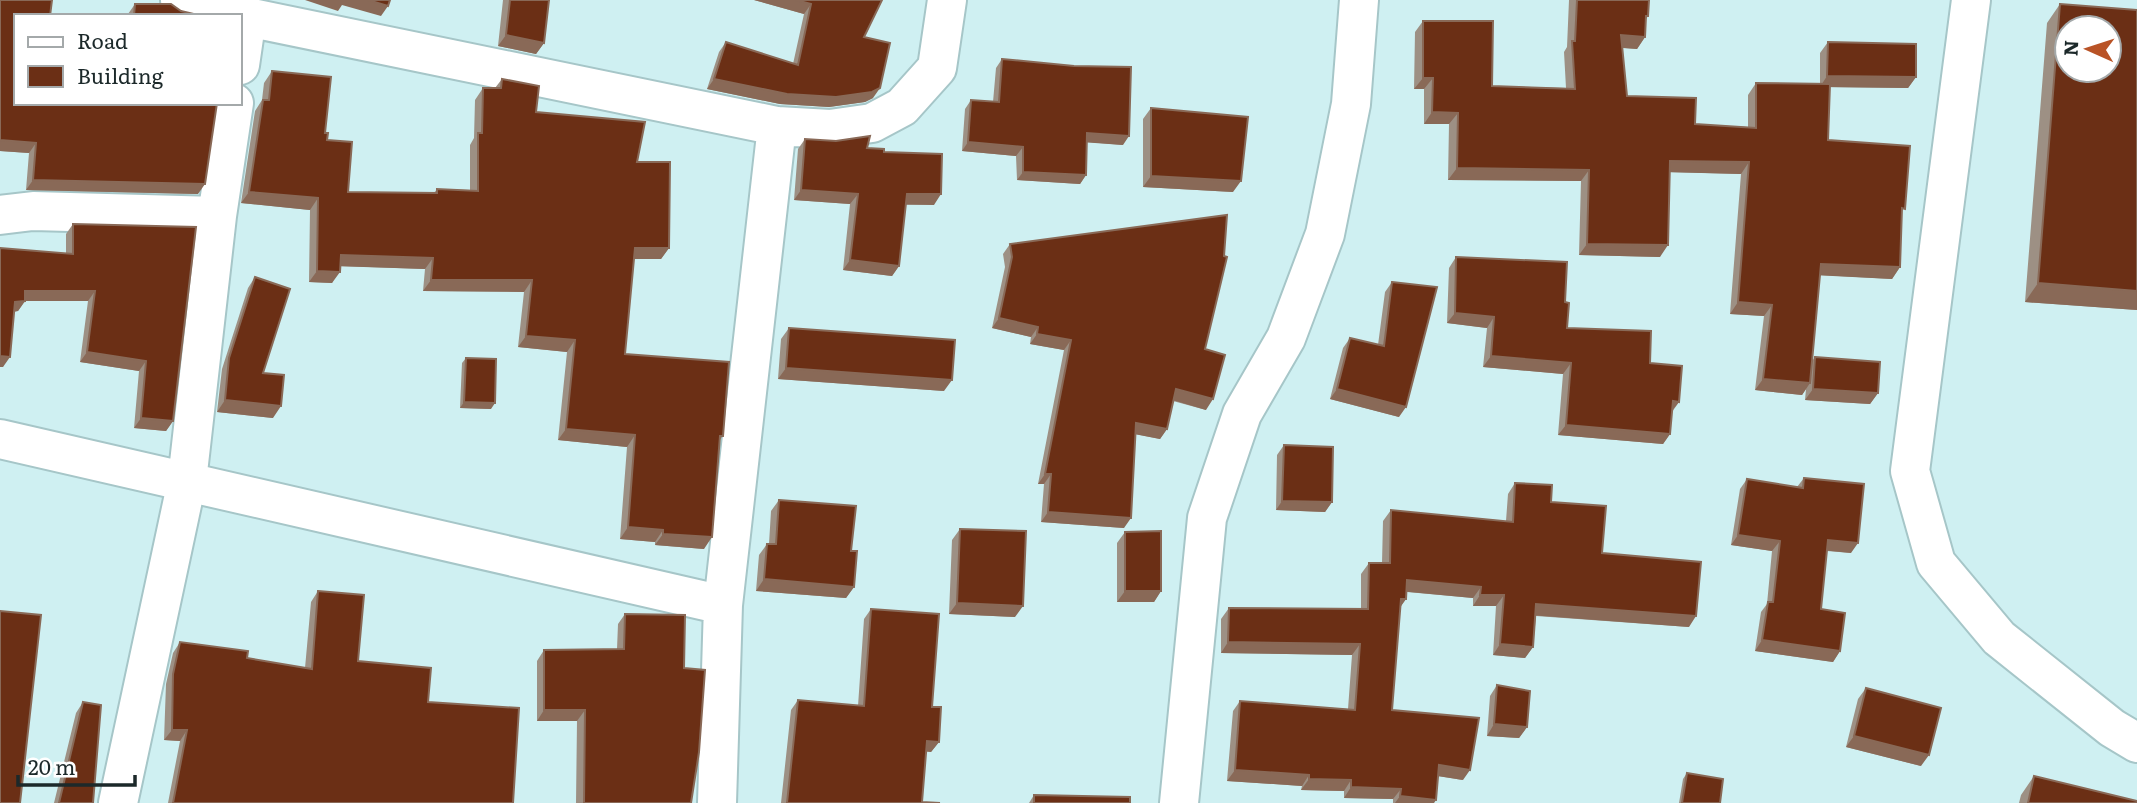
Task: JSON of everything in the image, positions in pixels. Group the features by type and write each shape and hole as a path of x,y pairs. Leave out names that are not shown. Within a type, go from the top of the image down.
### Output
{"street":[{"path":"180,0 235,14"},
{"path":"242,16 777,126 830,129 872,123 902,107 937,68 947,0"},
{"path":"1179,803 1207,518 1242,414 1286,338 1325,234 1351,104 1359,0"},
{"path":"1971,0 1910,471 1936,564 1999,638 2112,728 2137,743"},
{"path":"242,51 247,17"},
{"path":"118,803 187,481 217,216 234,105"},
{"path":"717,803 723,605 777,126"},
{"path":"0,215 33,211 217,216"},
{"path":"0,439 723,605"}],"building":[{"path":"0,0 52,0 50,14 14,14 14,105 217,105 205,184 33,180 36,143 0,140"},
{"path":"368,0 390,0 388,6"},
{"path":"510,0 549,0 544,43 506,35"},
{"path":"796,0 882,0 864,37 890,43 880,88 872,92 836,97 787,94 714,79 726,42 798,65 811,4"},
{"path":"1577,0 1649,0 1645,37 1621,35 1627,96 1696,98 1695,124 1756,128 1756,83 1830,84 1828,140 1910,146 1905,209 1902,208 1900,267 1821,264 1810,383 1763,379 1772,305 1738,302 1749,162 1670,161 1668,245 1587,244 1589,170 1457,168 1458,113 1432,112 1433,78 1423,78 1423,21 1493,21 1492,86 1575,89 1572,41 1575,41"},
{"path":"135,4 171,4 181,11 194,14 134,14"},
{"path":"2060,4 2137,10 2137,291 2038,283 2054,84 2123,84 2123,14 2059,14"},
{"path":"1828,42 1916,44 1916,77 1827,76"},
{"path":"1002,59 1074,66 1131,67 1129,136 1087,133 1086,175 1023,172 1023,147 968,142 971,100 999,102"},
{"path":"272,71 331,77 325,133 328,133 327,140 352,142 348,192 437,193 437,189 478,191 478,133 482,133 483,88 501,88 502,79 539,86 536,112 645,122 637,162 670,162 669,248 635,248 625,354 729,362 712,537 663,534 663,530 628,527 635,435 566,429 575,340 526,336 532,280 431,280 433,258 341,255 340,272 317,271 318,198 249,192 263,100 269,100"},
{"path":"1151,108 1248,117 1241,181 1151,176"},
{"path":"870,136 867,148 884,149 884,152 942,154 941,194 907,194 899,266 850,260 858,194 801,190 805,139 836,141"},
{"path":"1227,215 1224,256 1227,257 1205,349 1225,355 1213,399 1176,389 1167,429 1136,423 1131,518 1048,512 1051,474 1045,474 1071,340 1037,334 1038,327 999,318 1012,257 1010,244"},
{"path":"73,224 196,227 173,421 141,418 146,361 87,352 95,291 25,291 25,301 15,302 10,357 0,356 0,248 73,254"},
{"path":"1456,257 1567,262 1567,328 1651,331 1650,363 1682,366 1679,402 1673,401 1670,434 1566,425 1571,363 1491,356 1494,317 1455,313"},
{"path":"255,277 290,289 263,373 284,375 281,406 225,400 229,358"},
{"path":"1392,282 1437,287 1406,407 1337,389 1350,338 1384,346"},
{"path":"789,328 955,340 952,380 786,368"},
{"path":"1815,357 1880,362 1878,393 1813,389"},
{"path":"466,358 496,359 495,403 464,402"},
{"path":"1284,445 1333,447 1332,502 1282,501"},
{"path":"1804,478 1864,484 1858,543 1828,540 1821,609 1845,613 1840,651 1762,640 1768,602 1773,602 1780,541 1738,535 1747,479 1803,488"},
{"path":"1515,483 1552,485 1551,502 1606,506 1602,553 1701,562 1696,616 1536,604 1533,647 1500,644 1504,595 1480,595 1481,587 1407,580 1406,599 1401,599 1392,710 1479,718 1470,770 1439,765 1436,800 1400,796 1401,789 1351,787 1351,780 1309,779 1309,775 1235,770 1240,701 1355,710 1360,644 1228,642 1229,608 1368,609 1369,563 1390,563 1391,510 1513,522"},
{"path":"779,500 856,506 851,551 857,551 854,587 764,579 767,544 776,544"},
{"path":"960,529 1026,531 1023,606 957,603"},
{"path":"1161,531 1161,591 1125,591 1125,532"},
{"path":"318,591 364,595 358,661 431,668 428,702 519,708 513,803 173,803 187,730 172,730 173,674 180,642 248,651 247,658 312,669"},
{"path":"871,609 939,614 932,707 941,707 939,742 927,741 922,802 940,803 787,803 798,700 864,706"},
{"path":"0,611 41,615 20,803 0,803"},
{"path":"625,614 685,615 684,668 705,670 699,752 691,803 584,803 585,710 544,710 544,650 624,649"},
{"path":"1497,685 1530,691 1527,727 1494,724"},
{"path":"1866,688 1941,708 1929,755 1854,736"},
{"path":"83,702 101,705 93,803 59,803"},
{"path":"1687,773 1723,779 1720,803 1682,803"},
{"path":"2034,776 2137,801 2137,803 2028,803"},
{"path":"1034,795 1130,797 1130,803 1034,803"}]}
